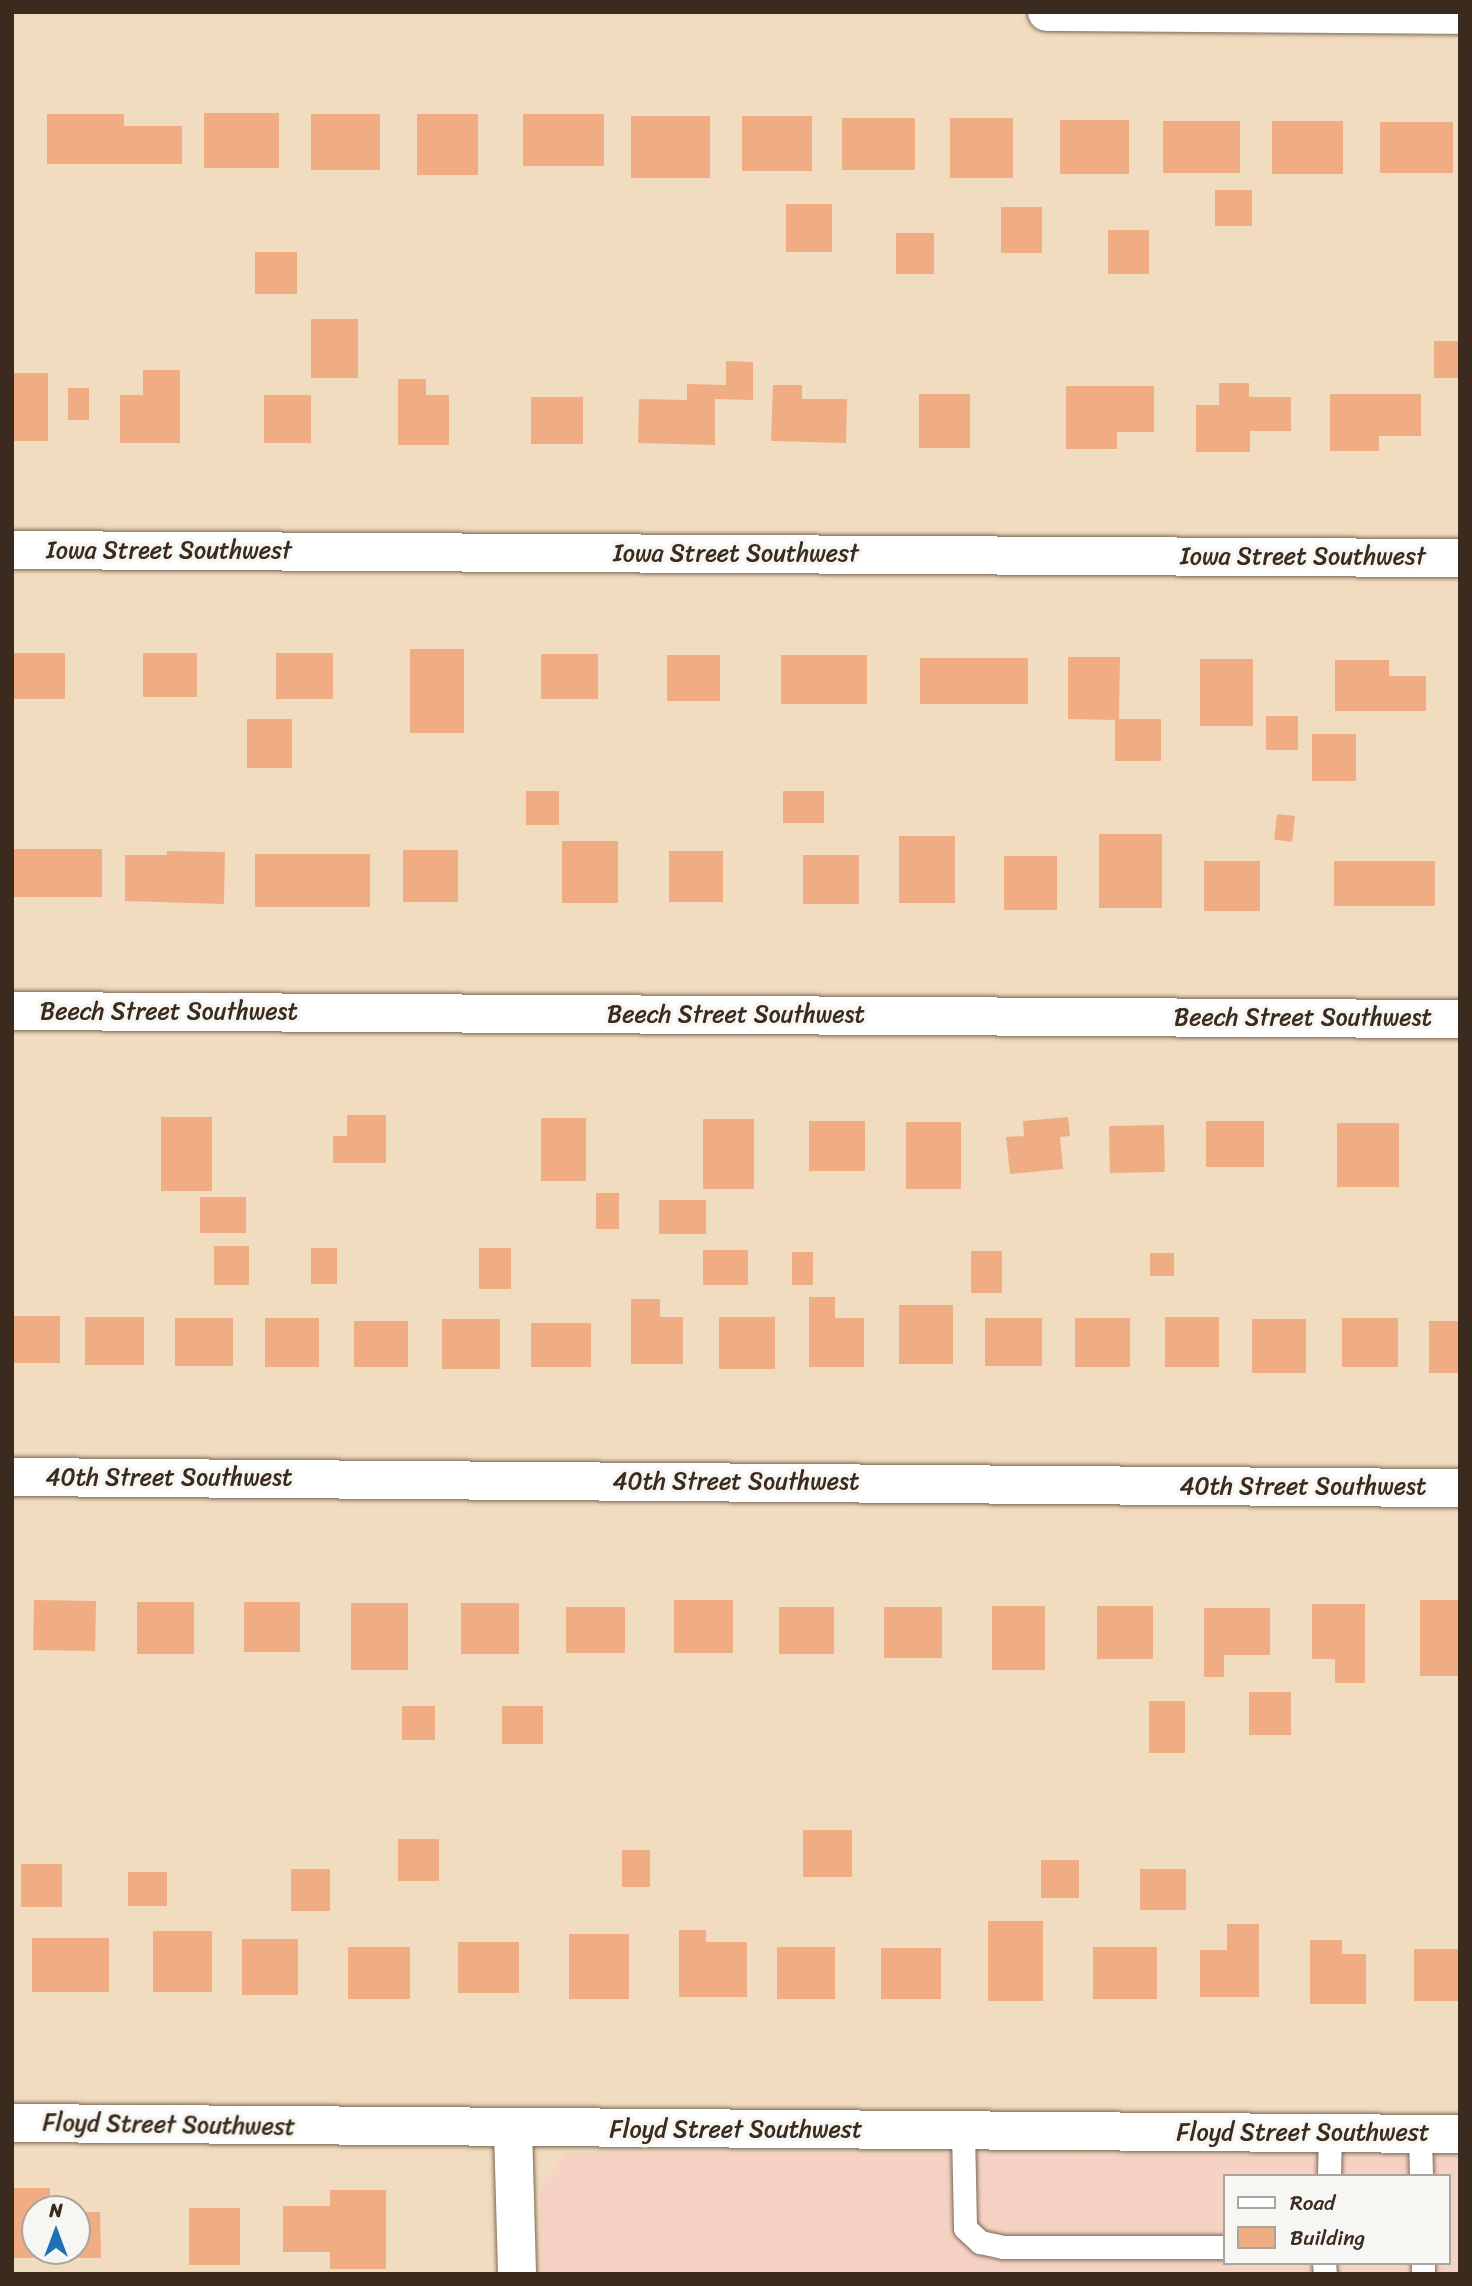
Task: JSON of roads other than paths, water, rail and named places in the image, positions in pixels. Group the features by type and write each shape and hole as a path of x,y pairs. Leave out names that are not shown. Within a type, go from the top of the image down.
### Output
{"street":[{"path":"1047,12 1460,15"},
{"name":"Iowa Street Southwest","path":"12,550 1460,558"},
{"name":"Beech Street Southwest","path":"12,1011 1460,1019"},
{"name":"40th Street Southwest","path":"12,1477 1460,1488"},
{"name":"Floyd Street Southwest","path":"12,2123 513,2129 1460,2134"},
{"path":"513,2129 517,2274"}],"lane":[{"path":"964,2131 965,2228 980,2242 1003,2247 1224,2247"},
{"path":"1329,2174 1330,2133"},
{"path":"1420,2134 1421,2174"}]}
